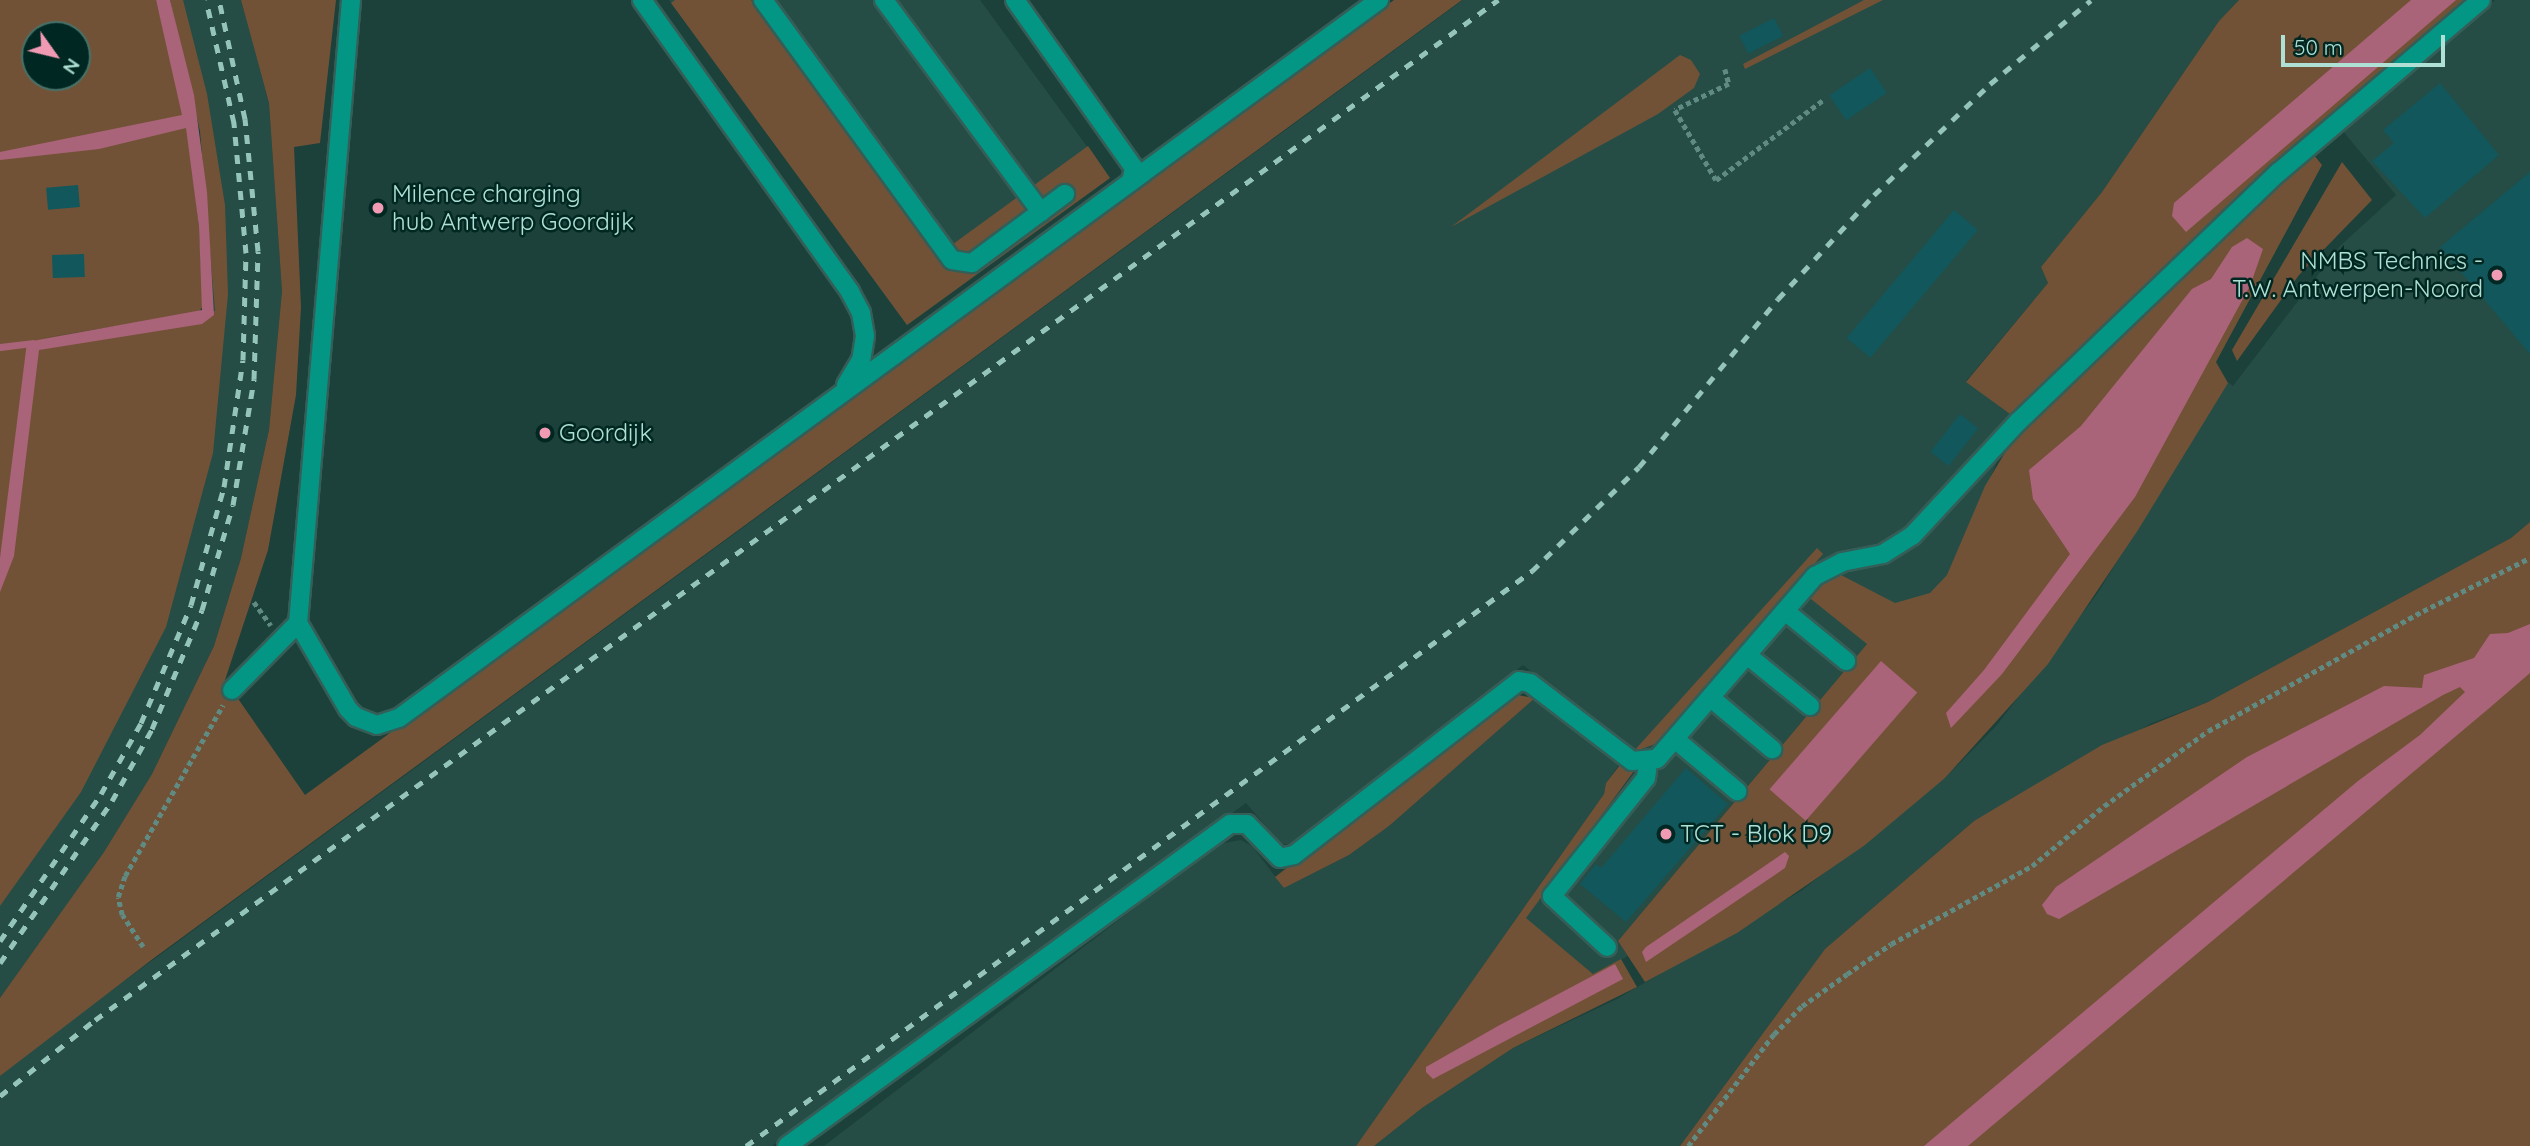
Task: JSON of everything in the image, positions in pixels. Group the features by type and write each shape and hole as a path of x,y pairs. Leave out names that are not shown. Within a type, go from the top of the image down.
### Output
{"street":[{"path":"351,0 298,623 356,717 377,725 389,723 1379,0"},
{"path":"642,0 861,313 864,336 861,359 851,381 835,398"},
{"path":"763,0 952,260 971,263 1065,194"},
{"path":"884,0 1041,212"},
{"path":"1015,0 1134,168 1131,181"},
{"path":"1607,947 1552,896 1646,778 1648,763 1676,740 1785,611 1826,568 1883,554 1912,537 2009,430 2269,181 2482,0"},
{"path":"1785,611 1846,661"},
{"path":"232,690 298,623"},
{"path":"1747,655 1810,706"},
{"path":"787,1146 1230,824 1247,824 1273,853 1287,859 1519,681 1530,683 1624,757 1648,763"},
{"path":"1711,698 1773,750"},
{"path":"1676,740 1737,791"}],"path":[{"path":"1725,69 1728,84 1675,110 1716,180 1823,100"},
{"path":"1688,1146 1774,1034 1802,1006 1847,974 1891,944 2032,866 2104,806 2208,731 2423,611 2530,558"},
{"path":"143,947 122,915 118,897 125,876 232,690"}],"shaded area":[{"path":"0,0 156,0 188,131 199,227 203,306 198,313 31,340 215,311 200,131 170,0 183,0 207,94 225,205 228,294 213,453 166,627 81,792 0,906"},
{"path":"156,0 170,0 194,95 207,192 214,315 202,324 39,350 14,556 0,592 0,558 27,342 202,310 199,227 186,128 99,149 0,160 0,152 182,115"},
{"path":"170,0 241,0 269,103 282,291 269,430 241,558 214,646 152,774 104,852 0,998 0,887 213,320 208,190 200,131"},
{"path":"241,0 336,0 320,143 294,147 301,307 296,395 268,550 225,680 305,795 1394,0 1462,0 154,958 0,1076 0,998 104,852 152,774 214,646 241,558 269,430 282,291 269,103"},
{"path":"669,0 980,0 1110,178 907,325"},
{"path":"675,0 751,0 938,255 1088,146 1110,178 907,325 671,3"},
{"path":"1463,0 2239,0 2219,21 2102,192 2041,267 2048,283 1966,381 2026,426 1997,462 1947,576 1930,594 1909,603 1867,644 1618,941 1628,956 1593,974 1525,918 1634,772 1619,765 1606,783 1604,794 1356,1146 824,1146 1218,844 1241,840 1252,846 1284,888 1349,855 1389,826 1535,698 1613,761 1624,747 1523,665 1290,845 1280,843 1246,803 772,1146 0,1146 0,1076 52,1034"},
{"path":"1864,0 1883,0 1745,69 1743,64"},
{"path":"2239,0 2468,0 2275,163 2010,414 1966,382 2048,283 2041,267 2102,192 2219,21"},
{"path":"2411,0 2456,0 2186,232 2172,216 2174,203"},
{"path":"2495,0 2530,0 2530,522 2511,538 2208,702 2152,723 1974,821 1825,949 1680,1146 1374,1146 1422,1108 1513,1048 1617,999 1801,891 1945,778 1997,725 2097,594 2228,382 2233,386 2340,246 2396,195 2342,130"},
{"path":"1680,55 1691,60 1700,74 1694,88 1658,114 1451,227"},
{"path":"2313,154 2322,165 2216,362 2228,383 2138,530 2048,664 1945,778 1865,845 1737,933 1645,982 1618,941 1867,644 1806,595 1830,577 1841,575 1895,603 1930,593 1947,575 1985,486 2015,436"},
{"path":"2342,162 2372,200 2299,275 2237,361 2232,350"},
{"path":"2247,238 2263,249 2250,286 2135,497 2002,674 1951,728 1946,713 1984,670 2070,554 2033,499 2029,470 2081,426 2192,289 2211,279 2232,247"},
{"path":"2530,522 2530,1146 1680,1146 1825,949 1974,821 2102,745 2208,702 2511,538"},
{"path":"1817,548 1823,554 1658,743 1633,752"},
{"path":"2530,624 2530,673 1968,1146 1924,1146 2358,781 2420,735 2465,692 2460,687 2443,695 2059,919 2047,914 2042,905 2056,887 2247,757 2384,686 2422,688 2424,675 2474,658 2490,634 2508,633"},
{"path":"1881,661 1917,692 1806,821 1769,789"},
{"path":"1517,695 1535,698 1389,826 1349,855 1284,888 1275,877 1506,699"},
{"path":"1620,765 1634,771 1526,918 1593,974 1621,959 1637,987 1513,1048 1422,1108 1374,1146 1356,1146 1604,794 1606,783"},
{"path":"1785,852 1789,856 1785,868 1646,962 1642,952 1646,947"},
{"path":"1615,964 1623,979 1433,1079 1426,1072 1426,1067"}],"building":[{"path":"1774,18 1783,36 1748,54 1739,36"},
{"path":"1870,68 1887,93 1846,120 1829,95"},
{"path":"2440,83 2499,155 2425,218 2372,161 2394,143 2383,130"},
{"name":"NMBS Technics - T.W. Antwerpen-Noord","path":"2530,172 2530,354 2440,247"},
{"path":"78,185 80,207 48,210 46,188"},
{"path":"1954,210 1978,230 1870,358 1847,338"},
{"path":"84,254 85,277 53,278 52,255"},
{"path":"1960,414 1978,428 1949,466 1930,452"},
{"name":"TCT - Blok D9","path":"1686,768 1728,804 1626,922 1580,884 1596,864 1601,868"}],"waterway":[{"path":"0,347 32,343"}],"railway":[{"path":"0,941 101,794 141,723 191,605 224,487 243,360 246,253 234,123 206,0"},
{"path":"0,963 112,801 152,729 202,610 233,505 254,379 258,251 245,119 219,0"},
{"path":"0,1096 95,1020 1498,0"},
{"path":"746,1146 1532,571 1639,467 1778,299 1874,195 1990,84 2091,0"}],"place":[{"name":"Milence charging hub Antwerp Goordijk","path":"378,208"},
{"name":"NMBS Technics - T.W. Antwerpen-Noord","path":"2497,275"},
{"name":"Goordijk","path":"545,433"},
{"name":"TCT - Blok D9","path":"1666,834"}]}
